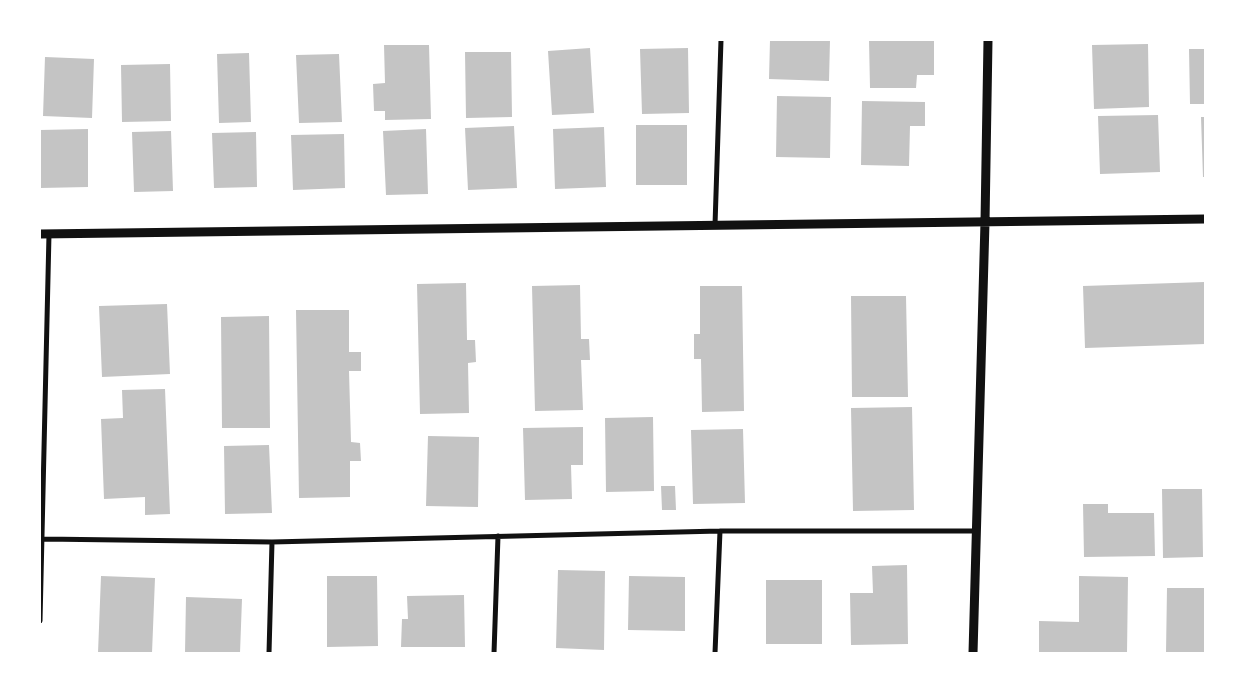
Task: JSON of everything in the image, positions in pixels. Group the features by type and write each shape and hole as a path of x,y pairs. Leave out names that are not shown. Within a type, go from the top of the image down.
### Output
{"street":[{"path":"715,225 721,40"},
{"path":"973,653 988,40"},
{"path":"40,621 44,234 1205,219"},
{"path":"42,539 272,542 720,531 976,531"},
{"path":"715,653 720,531"},
{"path":"494,653 498,536"},
{"path":"268,653 272,542"}],"building":[{"path":"770,40 830,40 829,81 769,79"},
{"path":"869,40 934,40 934,75 917,75 916,88 870,88"},
{"path":"1148,44 1149,107 1094,109 1092,45"},
{"path":"384,45 429,45 431,119 385,120 385,111 374,111 373,84 385,83"},
{"path":"590,48 594,113 552,115 548,51"},
{"path":"688,48 689,113 642,114 640,49"},
{"path":"1189,49 1205,49 1205,104 1190,104"},
{"path":"465,52 511,52 512,117 466,118"},
{"path":"249,53 251,122 219,123 217,54"},
{"path":"339,54 342,122 299,123 296,55"},
{"path":"45,57 94,59 92,118 43,116"},
{"path":"170,64 171,121 122,122 121,65"},
{"path":"777,96 831,97 830,158 776,157"},
{"path":"862,101 925,102 925,126 910,126 909,166 861,165"},
{"path":"1158,115 1160,172 1100,174 1098,116"},
{"path":"1201,117 1205,117 1205,177 1203,177"},
{"path":"636,125 687,125 687,185 636,185"},
{"path":"514,126 517,188 468,190 465,128"},
{"path":"604,127 606,187 555,189 553,129"},
{"path":"88,129 88,187 40,188 40,130"},
{"path":"426,129 428,194 386,195 383,131"},
{"path":"171,131 173,191 134,192 132,132"},
{"path":"256,132 257,187 214,188 212,133"},
{"path":"344,134 345,188 293,190 291,135"},
{"path":"1205,282 1205,344 1085,348 1083,286"},
{"path":"466,283 467,340 475,340 476,362 468,363 469,413 420,414 417,284"},
{"path":"580,285 581,339 589,339 590,360 581,360 583,410 535,411 532,286"},
{"path":"700,286 742,286 744,411 702,412 701,359 694,359 694,334 700,334"},
{"path":"851,296 906,296 908,397 852,397"},
{"path":"167,304 170,374 102,377 99,306"},
{"path":"296,310 349,310 349,352 361,352 361,371 349,371 351,442 360,443 361,461 350,461 350,497 299,498"},
{"path":"269,316 270,428 222,428 221,317"},
{"path":"165,389 170,514 145,515 145,497 104,499 101,419 123,418 122,390"},
{"path":"912,407 914,510 853,511 851,408"},
{"path":"653,417 654,491 606,492 605,418"},
{"path":"583,427 583,465 571,465 572,499 525,500 523,428"},
{"path":"743,429 745,503 693,504 691,430"},
{"path":"428,436 479,437 478,507 426,506"},
{"path":"269,445 272,513 225,514 224,446"},
{"path":"661,486 675,486 676,510 662,510"},
{"path":"1162,489 1202,489 1203,557 1163,558"},
{"path":"1083,504 1108,504 1108,513 1154,513 1155,556 1084,557"},
{"path":"907,565 908,644 851,645 850,593 873,593 872,566"},
{"path":"558,570 605,571 604,650 556,648"},
{"path":"101,576 155,578 152,653 98,653"},
{"path":"327,576 377,576 378,646 327,647"},
{"path":"629,576 685,577 685,631 628,630"},
{"path":"1079,576 1128,577 1127,653 1039,653 1039,621 1079,622"},
{"path":"766,580 822,580 822,644 766,644"},
{"path":"1167,588 1205,588 1205,653 1166,653"},
{"path":"464,595 465,647 401,647 402,619 408,619 407,596"},
{"path":"186,597 242,599 240,653 185,653"}]}
